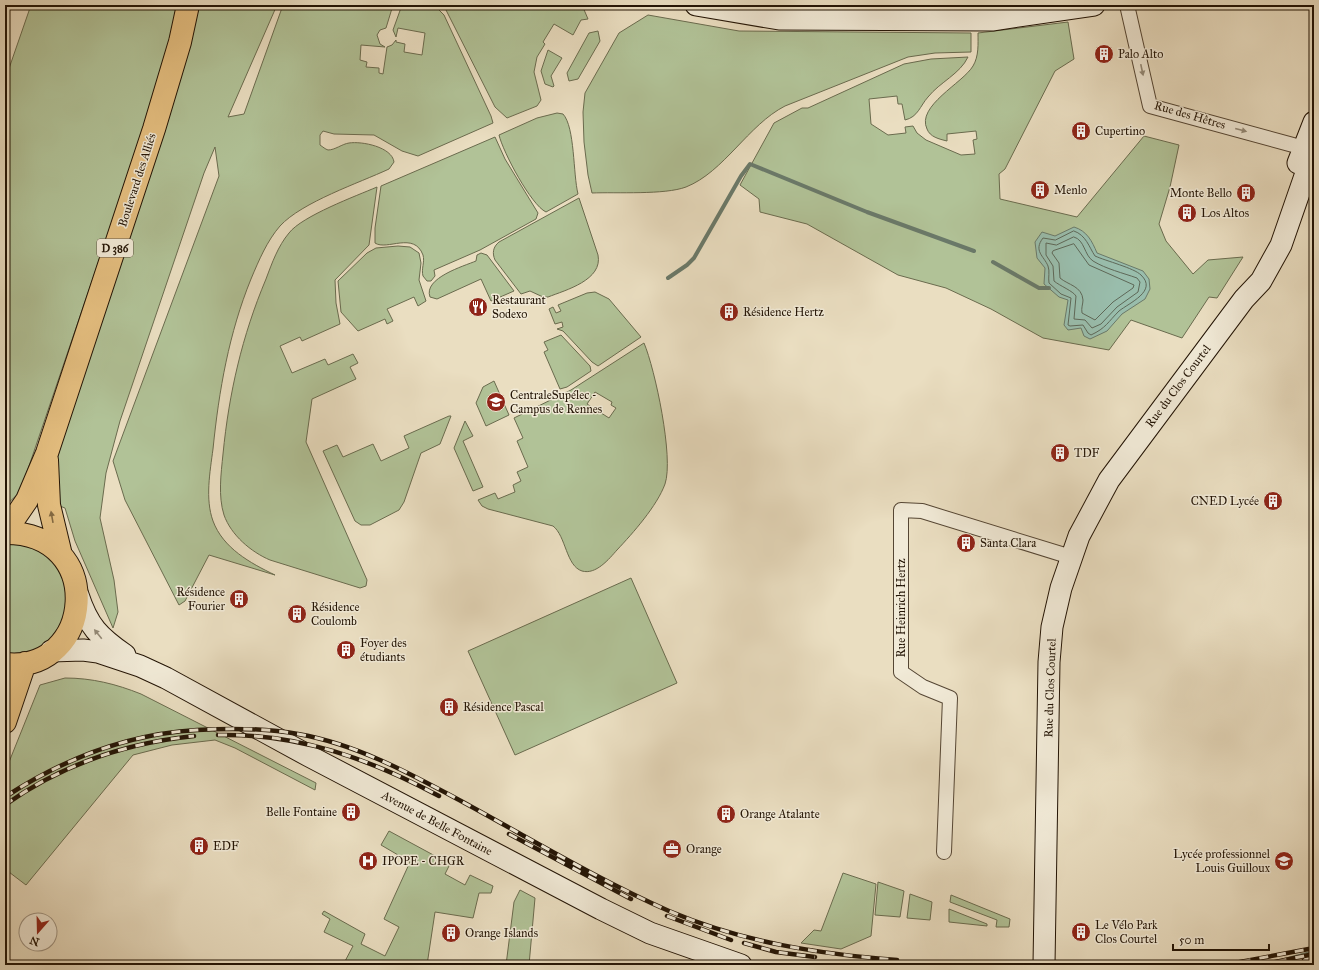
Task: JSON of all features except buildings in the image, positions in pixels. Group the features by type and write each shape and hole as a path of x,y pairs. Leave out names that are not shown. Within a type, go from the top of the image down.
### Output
{"main road":[{"name":"Boulevard des Alliés","path":"5,532 27,500 47,453 154,129 180,42 188,5"},
{"name":"Boulevard des Alliés","path":"180,42 203,5"},
{"path":"696,5 778,19 992,20 1094,5"},
{"name":"Rue du Clos Courtel","path":"1044,965 1049,662 1056,608 1071,557 1088,517 1109,480 1244,299 1261,282 1281,244 1309,149 1314,122"},
{"name":"Boulevard des Alliés","path":"47,453 47,481 50,505 61,555"},
{"path":"5,532 29,535 52,546 61,555 73,574 78,595 77,606 71,627 66,636 51,651 43,656 15,663 5,722"},
{"name":"Avenue de Belle Fontaine","path":"78,595 88,620 102,639 140,666"},
{"name":"Avenue de Belle Fontaine","path":"51,651 84,650 98,652 140,666 166,678 309,756 600,910 650,933 741,965"}],"street":[{"name":"Rue des Hêtres","path":"1127,5 1150,106 1309,149"},
{"name":"Rue Heinrich Hertz","path":"944,852 950,698 923,687 901,672 901,510 922,511 1071,557"}],"shaded area":[{"path":"31,5 186,5 29,466 19,493 5,506 5,80"},
{"path":"200,5 277,5 228,117 244,114 283,5 393,5 386,28 380,30 377,35 380,44 385,47 361,45 360,60 367,62 366,67 379,68 379,73 383,74 387,47 392,45 396,40 396,42 405,44 404,52 422,55 425,33 398,28 396,37 393,30 402,5 434,5 444,15 493,123 418,156 402,151 374,135 334,134 323,131 320,135 320,145 325,149 333,149 349,143 368,144 388,152 394,162 389,169 316,201 290,217 280,226 267,244 243,299 226,362 218,405 210,476 209,504 213,521 223,539 230,547 247,560 275,575 209,555 185,601 179,605 125,500 113,461 219,176 215,147 204,173 120,421 106,473 100,518 114,580 118,612 113,628 75,541 65,508 57,505 55,468 62,440"},
{"path":"442,5 582,5 588,19 581,20 573,35 554,24 543,42 545,44 537,57 534,72 541,100 537,106 507,118 495,107 446,10"},
{"path":"648,15 739,31 971,33 971,52 935,53 908,57 785,106 772,114 759,125 712,171 700,180 686,187 677,190 653,192 592,193 584,142 583,112 585,93 619,33"},
{"path":"1068,22 1074,59 1055,71 1005,169 999,174 1000,199 1077,217 1144,136 1179,145 1170,187 1159,224 1166,241 1193,274 1208,260 1243,257 1217,298 1209,297 1182,338 1131,320 1109,350 1043,338 991,309 946,288 898,275 807,224 760,212 759,199 740,185 774,123 802,108 808,108 904,64 931,59 968,57 960,68 925,100 916,114 909,119 905,120 902,104 898,104 897,96 869,99 871,124 888,135 906,133 905,127 913,126 917,133 926,140 961,155 975,154 973,140 977,139 976,131 947,134 947,141 930,134 928,132 925,120 934,103 968,73 973,66 977,54 978,33"},
{"path":"598,31 600,41 578,79 569,81 567,73 589,33"},
{"path":"548,50 562,58 551,76 553,87 545,84 541,71"},
{"path":"557,113 563,114 570,129 578,194 546,212 533,199 518,177 499,135 537,118"},
{"path":"495,137 505,159 538,213 536,219 480,250 434,270 435,276 431,281 427,281 423,276 422,271 424,260 419,248 413,244 407,243 380,245 375,243 375,228 381,186"},
{"path":"377,187 369,245 335,280 336,303 340,324 302,341 300,337 280,346 292,373 325,359 328,365 353,354 358,363 350,367 356,379 312,399 306,442 367,580 366,586 360,588 270,560 249,548 231,529 227,522 222,508 220,485 229,409 243,343 278,249 289,233 305,220 330,207"},
{"path":"579,198 598,255 598,264 595,271 582,283 548,297 543,297 530,291 521,294 495,260 493,253 495,246 499,242"},
{"path":"398,246 410,247 419,253 421,263 419,280 426,301 418,306 414,297 387,309 393,321 387,324 385,319 358,331 341,312 338,281 367,253 376,248"},
{"path":"481,253 487,255 514,291 491,301 481,279 437,299 430,297 429,290 438,279 454,270 476,261 477,255"},
{"path":"595,292 609,299 641,337 598,366 592,362 563,331 557,329 563,327 562,322 555,324 549,309 553,307 556,313 561,311 558,305 587,293"},
{"path":"561,335 590,366 591,371 567,387 560,389 544,352 548,350 544,342"},
{"path":"644,343 658,392 667,455 665,484 651,510 606,562 592,571 587,572 577,568 573,563 561,537 553,526 488,509 482,506 478,500 495,493 498,499 515,492 513,485 521,481 517,472 528,467 517,441 523,438 514,418 571,390","holes":["595,392 612,402 611,405 616,408 609,418 587,404"]},
{"path":"494,381 509,415 486,426 476,403 483,387"},
{"path":"451,416 440,444 421,453 404,502 399,510 370,525 361,525 355,521 323,451 337,445 343,457 373,444 381,461 409,448 404,436"},
{"path":"465,421 473,436 463,441 483,487 473,491 454,448"},
{"path":"5,542 31,545 55,562 67,589 65,618 48,642 35,650 5,655"},
{"path":"631,578 677,683 515,755 468,651"},
{"path":"65,678 104,682 141,694 316,783 315,790 235,748 215,740 172,745 133,755 26,885 5,869 5,772 40,685"},
{"path":"389,831 450,864 445,874 465,885 470,875 493,886 491,893 479,893 473,918 435,912 427,965 343,965 353,946 324,932 330,919 322,914 324,911 365,934 361,944 385,956 399,927 384,919 410,862 381,845"},
{"path":"843,873 876,884 871,936 841,949 801,943 814,930 821,931"},
{"path":"878,882 904,891 900,917 875,915"},
{"path":"520,890 535,898 529,965 506,965 514,902"},
{"path":"910,894 932,902 930,920 907,918"},
{"path":"951,895 1010,919 1009,927 996,927 997,920 950,902"},
{"path":"949,909 987,924 987,926 949,922"}],"water":[{"path":"1074,227 1086,234 1097,253 1143,271 1149,279 1150,289 1145,299 1122,314 1107,331 1090,339 1084,336 1081,328 1068,330 1064,325 1068,300 1059,297 1044,284 1045,268 1037,258 1035,242 1042,232 1055,236"}],"waterway":[{"path":"668,278 687,265 694,258 741,176 750,164 867,212 974,251"},
{"path":"993,262 1039,288 1049,288"},
{"path":"1281,961 1314,952"},
{"path":"1261,965 1276,962"}],"railway":[{"path":"5,797 27,783 73,760 121,743 146,737 171,732 222,729 248,729 298,734 341,745 402,770 617,886 669,911 697,922 752,939 781,945 838,954 897,960"},
{"path":"218,735 277,738 333,751 387,771 439,796"},
{"path":"5,805 49,778 71,767 95,758 144,744 194,736"},
{"path":"509,834 631,899"},
{"path":"667,916 731,940"},
{"path":"744,943 776,952 815,957"},
{"path":"1224,965 1314,948"},
{"path":"1260,965 1314,954"}],"place":[{"name":"Palo Alto","path":"1104,54"},
{"name":"Cupertino","path":"1081,131"},
{"name":"Menlo","path":"1040,190"},
{"name":"Monte Bello","path":"1246,193"},
{"name":"Los Altos","path":"1187,213"},
{"name":"Restaurant Sodexo","path":"478,307"},
{"name":"Résidence Hertz","path":"729,312"},
{"name":"CentraleSupélec - Campus de Rennes","path":"496,402"},
{"name":"TDF","path":"1060,453"},
{"name":"CNED Lycée","path":"1273,501"},
{"name":"Santa Clara","path":"966,543"},
{"name":"Résidence Fourier","path":"239,599"},
{"name":"Résidence Coulomb","path":"297,614"},
{"name":"Foyer des étudiants","path":"346,650"},
{"name":"Résidence Pascal","path":"449,707"},
{"name":"Belle Fontaine","path":"351,812"},
{"name":"Orange Atalante","path":"726,814"},
{"name":"EDF","path":"199,846"},
{"name":"Orange","path":"672,849"},
{"name":"IPOPE - CHGR","path":"368,861"},
{"name":"Lycée professionnel Louis Guilloux","path":"1284,861"},
{"name":"Le Vélo Park Clos Courtel","path":"1081,932"},
{"name":"Orange Islands","path":"451,933"}]}
